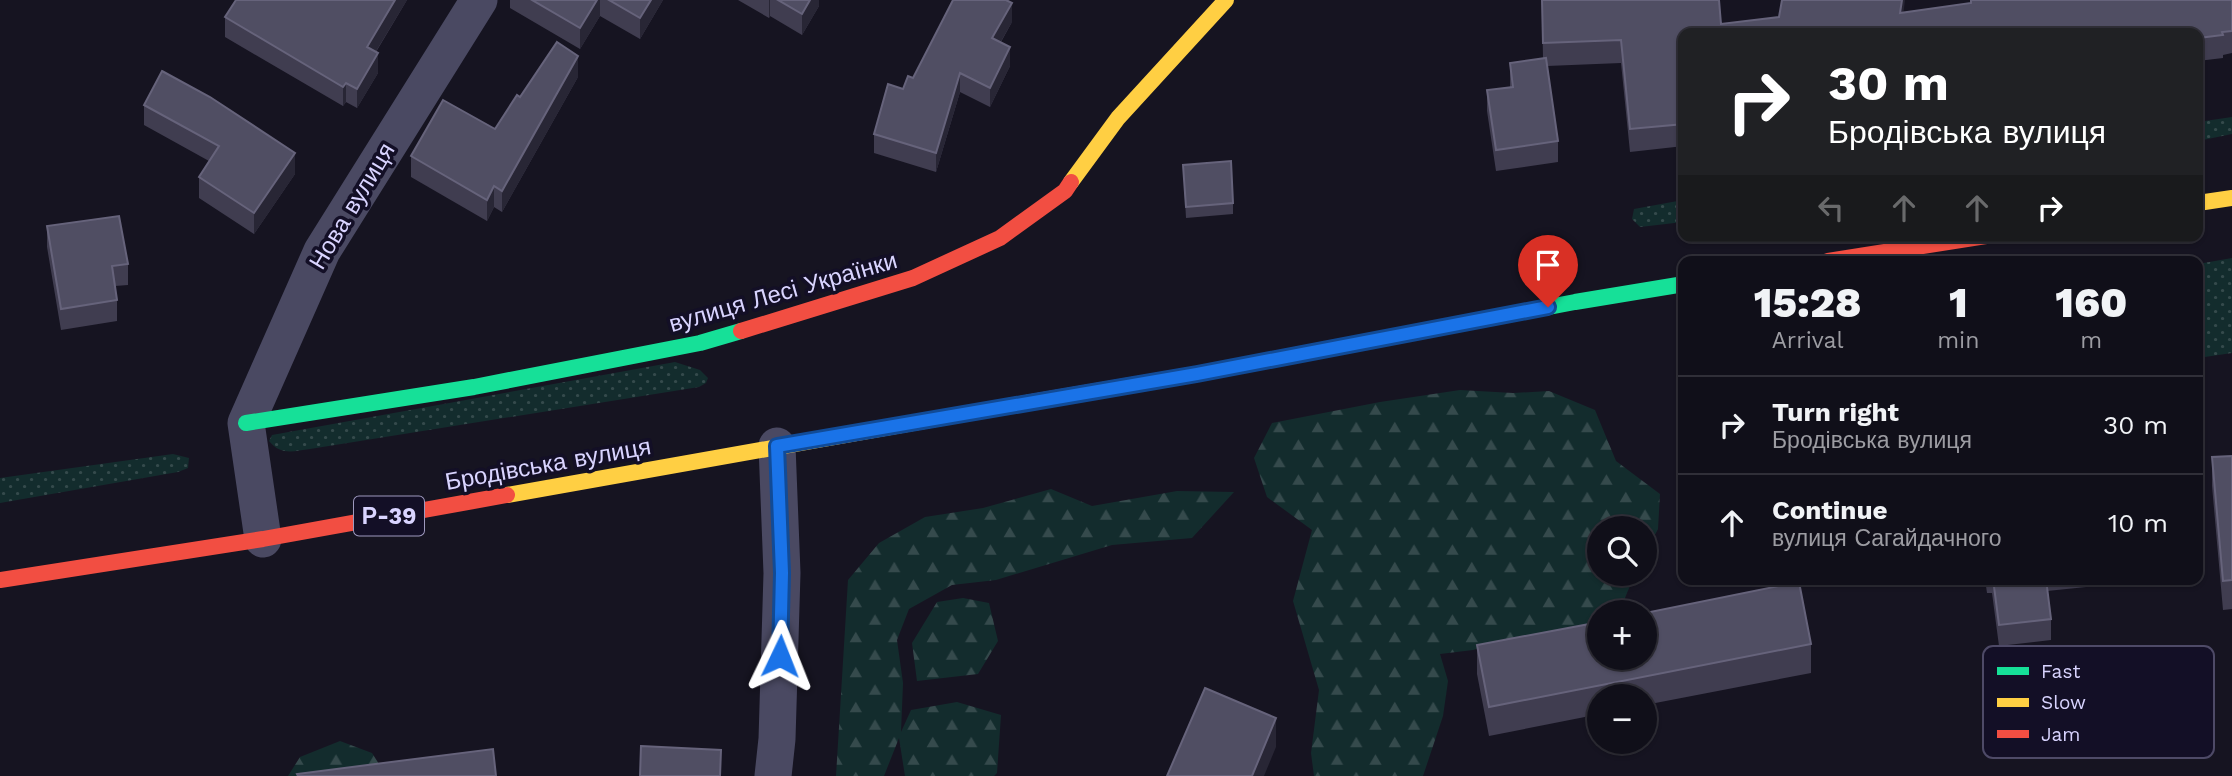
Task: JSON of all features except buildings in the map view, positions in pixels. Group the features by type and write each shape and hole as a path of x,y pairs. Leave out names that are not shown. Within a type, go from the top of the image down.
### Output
{"main road":[{"name":"вулиця Лесі Українки","path":"246,423 474,387 700,343 913,278 1000,238 1065,191 1118,118 1226,0"},
{"path":"2203,202 2232,198"},
{"path":"1860,256 1948,242"},
{"name":"Бродівська вулиця","path":"0,580 263,539 777,446 1197,374 1678,285"}],"street":[{"name":"Нова вулиця","path":"246,423 322,251 479,0"},
{"path":"246,423 263,539"},
{"path":"773,776 777,738 782,573 777,446"}],"green space":[{"path":"2232,117 2232,134 2203,140 2203,121"},
{"path":"1678,201 1678,223 1640,227 1632,219 1634,209"},
{"path":"2232,258 2232,353 2203,357 2203,263"},
{"path":"675,362 700,370 708,378 706,383 699,387 299,451 283,451 269,441 272,435"},
{"path":"1460,390 1513,393 1549,391 1595,410 1616,461 1660,494 1658,529 1657,531 1657,516 1587,516 1587,586 1630,586 1624,600 1587,600 1587,631 1440,654 1448,681 1443,716 1423,776 1314,776 1311,753 1319,690 1293,601 1312,530 1267,497 1254,458 1272,423"},
{"path":"173,454 189,458 188,468 178,472 0,503 0,478"},
{"path":"1051,489 1092,506 1177,491 1234,492 1192,538 1112,545 996,580 952,585 909,609 897,640 903,683 901,732 911,710 957,702 1001,715 997,773 994,776 905,776 899,738 884,776 836,776 848,580 879,543 925,517 983,508"},
{"path":"963,598 989,603 998,641 978,674 917,681 912,643 937,602"},
{"path":"340,741 372,753 384,772 370,776 288,776 300,757"}],"traffic: fast":[{"path":"1416,332 1678,285"},
{"path":"246,423 474,387 700,343 741,331"}],"traffic: slow":[{"path":"1071,182 1118,118 1226,0"},
{"path":"2203,202 2232,198"},
{"path":"507,495 1032,402"}],"traffic: jam":[{"path":"741,331 913,278 1000,238 1065,191 1071,182"},
{"path":"1860,256 1948,242"},
{"path":"1032,402 1416,332"},
{"path":"0,580 263,539 507,495"}],"route":[{"path":"780,656 782,573 777,446 1197,374 1548,307"}]}
